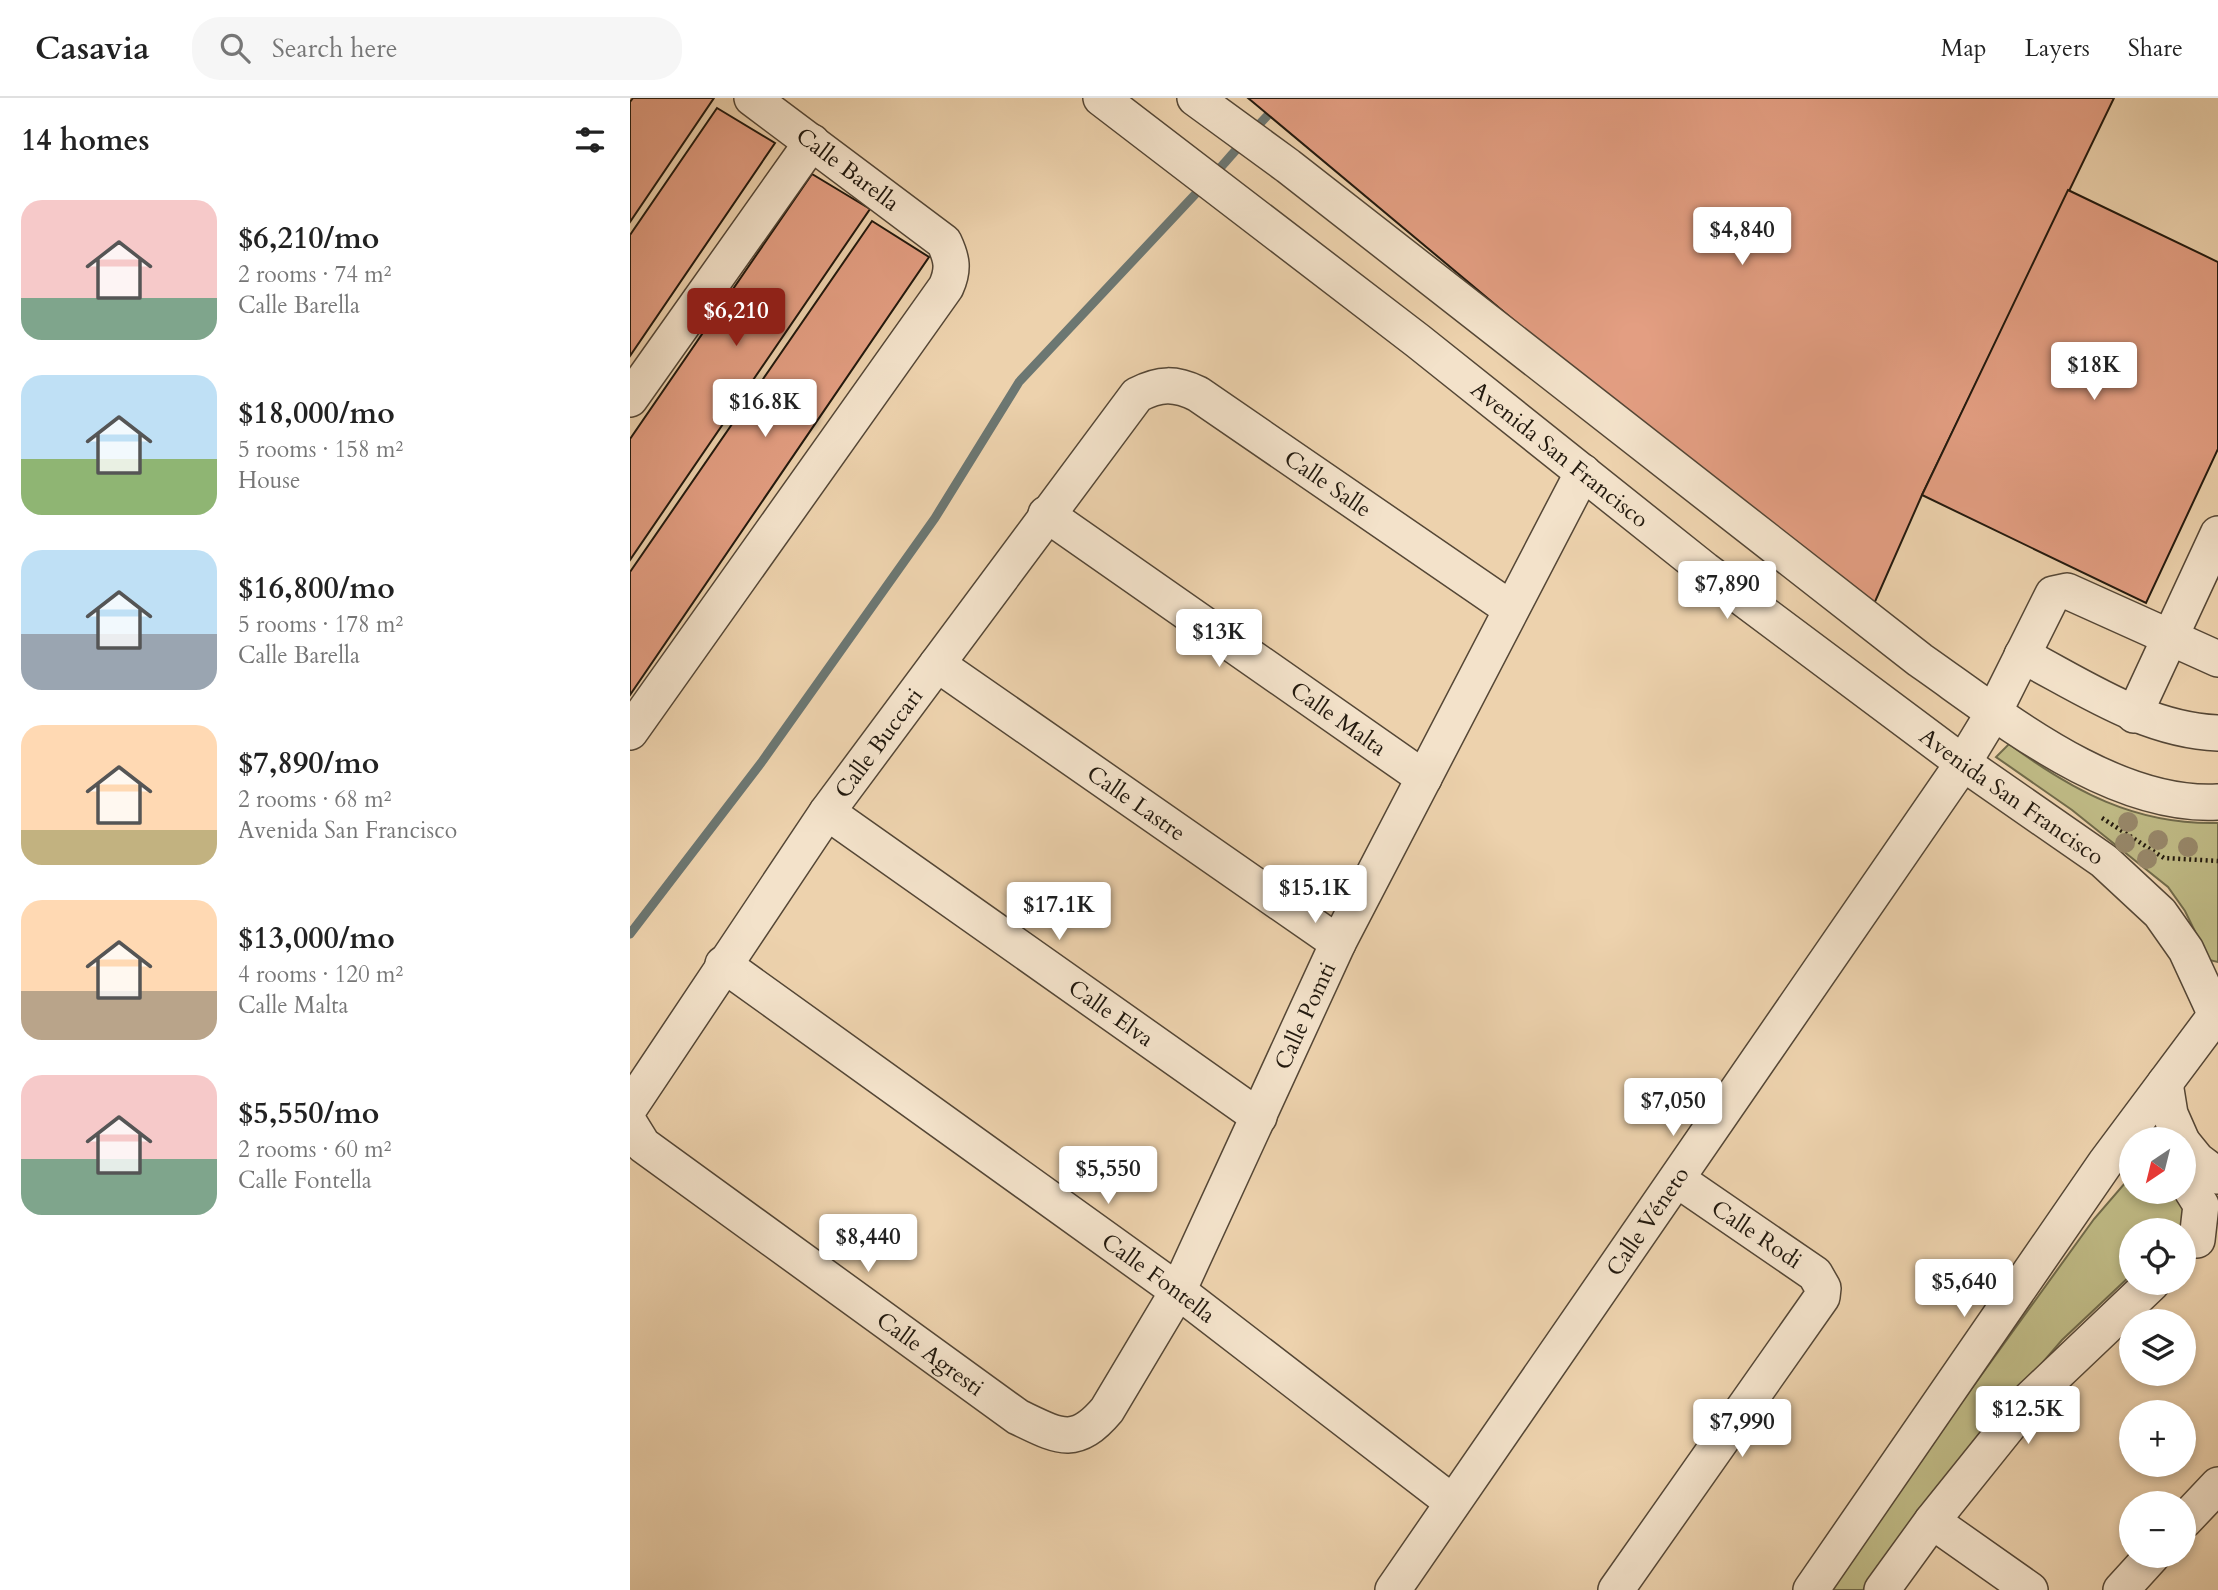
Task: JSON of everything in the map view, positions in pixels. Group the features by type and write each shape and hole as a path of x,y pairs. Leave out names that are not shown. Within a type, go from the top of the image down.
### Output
{"street":[{"name":"Calle Barella","path":"630,732 946,287 952,265 944,242 752,98"},
{"name":"Avenida San Francisco","path":"1101,98 1253,214 1705,570 1963,763 2104,861 2151,904 2186,950 2217,1014"},
{"path":"1195,98 1288,166 1920,660 1994,712 2039,742 2113,781 2161,797 2218,802"},
{"path":"630,399 812,142"},
{"name":"Calle Salle","path":"1138,395 1155,385 1168,384 1198,394 1511,609"},
{"name":"Calle Buccari","path":"631,1110 723,964 827,812 1046,514 1138,395"},
{"name":"Calle Pomti","path":"1107,1410 1178,1291 1338,943 1583,472"},
{"name":"Calle Malta","path":"1046,514 1424,778"},
{"path":"2134,715 2170,636 2214,554"},
{"name":"Calle Véneto","path":"1392,1590 1678,1180 1963,763 1994,712 2047,600 2059,591 2073,593 2170,636"},
{"path":"2170,636 2218,659"},
{"path":"2022,655 2134,715 2192,732 2218,733"},
{"name":"Calle Lastre","path":"937,664 1338,943"},
{"name":"Calle Elva","path":"827,812 1259,1117"},
{"name":"Calle Fontella","path":"723,964 1178,1291 1452,1503"},
{"path":"2139,1127 2165,1083 2217,1014"},
{"path":"2165,1083 2170,1114 2175,1127"},
{"name":"Calle Agresti","path":"631,1110 643,1145 1017,1417 1053,1434 1076,1436 1095,1424 1107,1410"},
{"path":"2196,1159 2218,1176"},
{"path":"1811,1590 2119,1162"},
{"name":"Calle Rodi","path":"1616,1590 1822,1297 1823,1287 1815,1273 1678,1180"},
{"path":"2196,1197 2201,1205 2200,1239"},
{"path":"1882,1590 1932,1521 2030,1399 2139,1295"},
{"path":"2196,1509 2216,1490"},
{"path":"1932,1521 2029,1590"},
{"path":"2121,1590 2141,1568"}],"path":[{"path":"2099,817 2110,821 2164,858 2218,861"}],"shaded area":[{"path":"2009,744 2057,776 2106,802 2159,818 2218,823 2218,962 2209,960 2185,911 2168,887 2072,810 1996,757"},
{"path":"2119,1190 2119,1204 2189,1204 2185,1218 2119,1218 2119,1286 2062,1340 1975,1441 1863,1590 1831,1590 1886,1507 2094,1219"}],"building":[{"path":"633,98 714,98 630,222 630,102"},
{"path":"1248,98 2114,98 1922,495 1874,604 1577,373"},
{"path":"717,108 775,143 630,356 630,235"},
{"path":"812,174 870,209 630,560 630,439"},
{"path":"2068,190 2218,262 2218,449 2146,603 1922,495"},
{"path":"872,221 929,257 630,695 630,572"}],"waterway":[{"path":"1252,132 1268,115 1279,110"},
{"path":"1213,176 1243,142"},
{"path":"630,934 761,763 935,518 1019,382 1203,186"}]}
